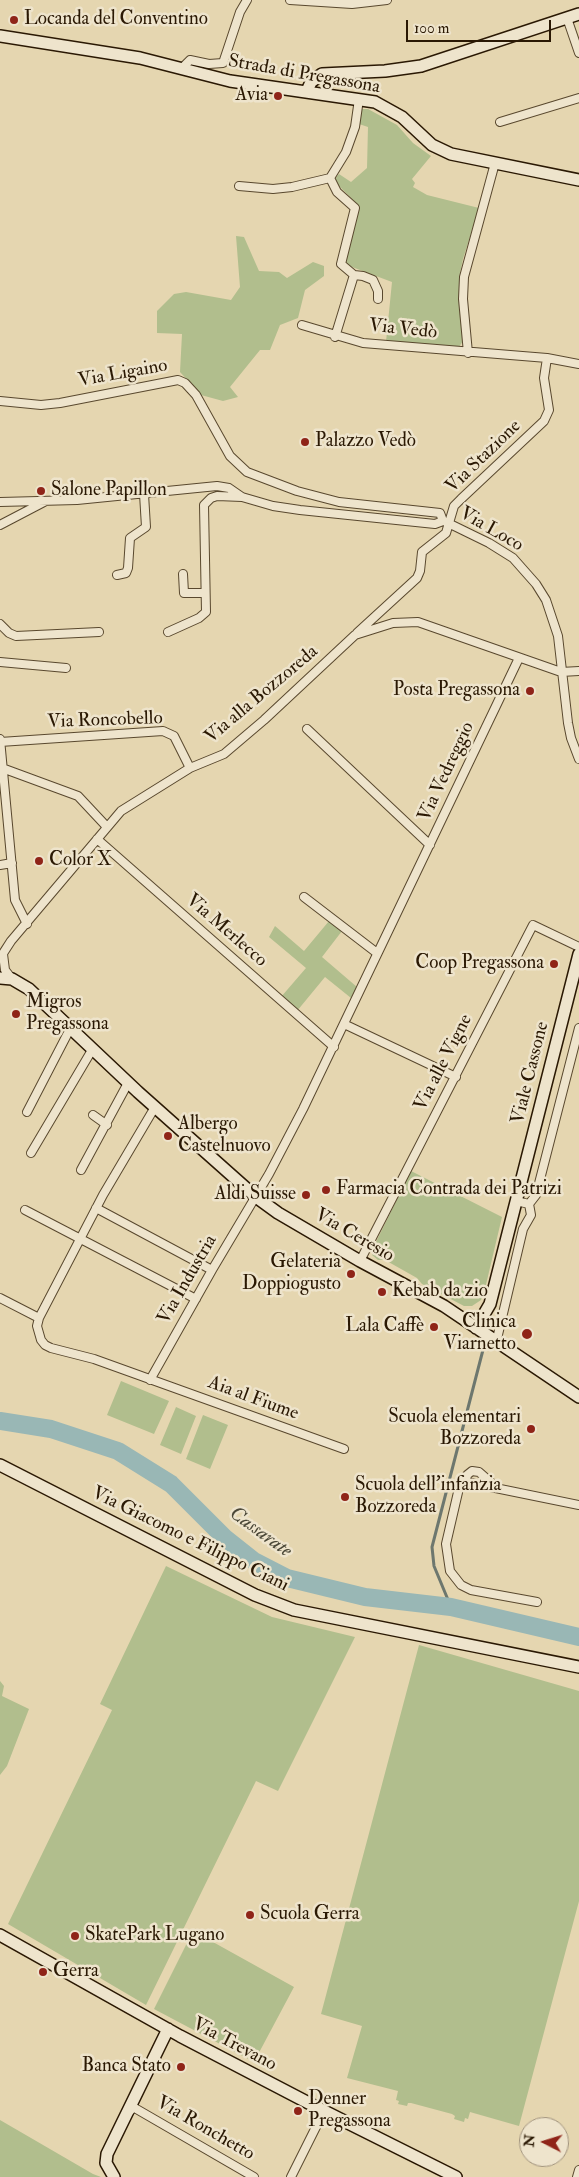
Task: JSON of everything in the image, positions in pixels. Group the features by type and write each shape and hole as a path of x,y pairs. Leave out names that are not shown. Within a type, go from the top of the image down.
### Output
{"main road":[{"path":"307,91 311,82 322,74 385,72 421,66 579,14"},
{"name":"Strada di Pregassona","path":"0,36 112,53 230,81 375,102 394,112 432,145 442,151 494,164 579,180"},
{"name":"Viale Cassone","path":"476,1328 490,1304 579,954"},
{"path":"0,978 12,979"},
{"name":"Via Ceresio","path":"12,979 28,989 128,1083 256,1197 278,1213 360,1261 444,1306 496,1343 579,1397"},
{"name":"Via Giacomo e Filippo Ciani","path":"0,1465 255,1594 294,1610 579,1667"},
{"name":"Via Trevano","path":"0,1935 168,2029 324,2112 456,2177"},
{"path":"114,2177 106,2163 107,2154 168,2029"}],"street":[{"name":"Strada di Pregassona","path":"181,69 190,60 209,64 224,63 240,12 247,0"},
{"path":"290,0 352,4 388,0"},
{"path":"568,18 579,53"},
{"path":"500,122 579,98"},
{"path":"239,186 273,189 292,187 330,178 339,166 356,127 359,99"},
{"name":"Via Vedò","path":"468,353 463,289 468,258 486,201 494,164"},
{"path":"330,178 337,192 354,208 341,264 354,275"},
{"name":"Via Vedò","path":"335,336 354,275 373,280 378,291 378,299"},
{"name":"Via Vedò","path":"302,325 362,343 547,358"},
{"path":"547,358 579,364"},
{"name":"Via Stazione","path":"355,635 417,578 420,571 422,552 446,533 447,523 454,506 544,422 549,410 544,378 547,358"},
{"name":"Via Ligaino","path":"0,401 40,405 60,403 178,380 185,383 196,395 230,456 247,472 297,490 339,502 440,513 447,523"},
{"name":"Via Loco","path":"0,502 35,500 44,502 217,486 229,488 242,497"},
{"path":"116,575 126,573 130,538 146,526 144,494"},
{"name":"Via Loco","path":"168,632 199,618 206,612 204,505 211,498 217,496 242,497 273,506 300,510 435,524 447,523 489,543 513,558 536,584 546,600 558,636 561,672 571,738 579,758"},
{"name":"Via Loco","path":"0,525 44,502"},
{"path":"183,574 184,593 205,593"},
{"name":"Via alla Bozzoreda","path":"2,956 107,827 127,806 190,768 224,754 264,720 355,635 393,623 418,622 443,629 561,672 579,671"},
{"path":"0,624 9,633 16,636 99,632"},
{"name":"Via Vedreggio","path":"256,1197 334,1047 377,953 519,658"},
{"path":"0,662 66,668"},
{"name":"Via Vedreggio","path":"307,729 430,845"},
{"name":"Via Roncobello","path":"0,741 163,731 174,736 190,768"},
{"path":"0,741 2,783 15,900 27,924"},
{"path":"2,768 78,796 107,827"},
{"name":"Via Merlecco","path":"97,839 334,1047"},
{"path":"0,865 12,864"},
{"path":"304,897 377,953"},
{"name":"Via alle Vigne","path":"360,1261 456,1077 532,925 579,947"},
{"path":"2,956 5,970 12,979"},
{"path":"344,1024 456,1077"},
{"name":"Viale Cassone","path":"496,1343 523,1229 532,1211 529,1204 536,1194 579,1028"},
{"path":"27,1112 70,1029"},
{"path":"31,1153 92,1050"},
{"path":"81,1170 128,1083"},
{"path":"0,1298 39,1318 96,1208 155,1107"},
{"path":"92,1115 107,1124"},
{"name":"Via Industria","path":"150,1380 256,1197"},
{"path":"516,1201 529,1204"},
{"path":"96,1208 212,1270"},
{"path":"25,1210 196,1299"},
{"name":"Aia al Fiume","path":"39,1318 39,1333 45,1345 94,1359 344,1450"},
{"path":"537,1602 471,1590 460,1585 450,1571 446,1544 459,1488 466,1482 467,1475 472,1471 479,1472 495,1486 579,1505"},
{"path":"466,1482 490,1488 495,1486"},
{"name":"Via Ronchetto","path":"120,2125 133,2107 254,2177"},
{"path":"291,2177 324,2112"},
{"path":"577,2177 579,2170"}],"green space":[{"path":"362,109 368,109 397,125 413,143 431,156 412,179 415,183 413,187 427,195 479,208 459,278 463,341 459,347 386,342 392,282 344,264 356,208 355,202 333,180 339,174 351,182 367,168 368,127 359,124"},
{"path":"236,236 244,237 259,271 279,272 287,278 313,262 324,266 324,276 305,290 298,318 280,325 270,350 260,350 230,387 238,397 223,401 201,395 180,372 182,334 157,333 157,311 174,294 186,292 231,300 240,287"},
{"path":"329,921 342,931 322,957 357,987 351,998 325,977 297,1011 281,997 306,968 269,937 275,926 304,951"},
{"path":"411,1171 502,1217 484,1293 481,1300 472,1306 464,1306 422,1284 417,1278 385,1260 378,1260 372,1255 373,1248"},
{"path":"121,1381 169,1401 154,1434 107,1415"},
{"path":"176,1407 196,1416 181,1454 160,1445"},
{"path":"203,1415 228,1425 210,1469 186,1459"},
{"path":"166,1566 272,1617 355,1637 278,1791 256,1781 146,2005 8,1924 112,1710 100,1704"},
{"path":"419,1645 579,1691 579,1901 521,2117 519,2117 519,2126 470,2112 468,2119 465,2118 464,2122 454,2119 455,2116 452,2114 411,2103 408,2103 407,2106 398,2104 399,2101 396,2100 398,2091 347,2078 362,2026 321,2014"},
{"path":"0,1681 4,1686 2,1696 29,1709 7,1766 0,1775"},
{"path":"195,1932 294,1987 254,2062 154,2009 192,1933"},
{"path":"0,2120 93,2174 101,2177 0,2177"}],"waterway":[{"path":"451,1607 434,1566 432,1547 484,1346"},
{"name":"Cassarate","path":"0,1421 51,1429 118,1451 171,1484 225,1538 254,1561 287,1578 365,1597 451,1607 579,1637"}],"place":[{"name":"Locanda del Conventino","path":"14,20"},
{"name":"Avia","path":"278,96"},
{"name":"Palazzo Vedò","path":"305,442"},
{"name":"Salone Papillon","path":"41,491"},
{"name":"Posta Pregassona","path":"530,691"},
{"name":"Color X","path":"39,861"},
{"name":"Coop Pregassona","path":"554,964"},
{"name":"Migros Pregassona","path":"16,1014"},
{"name":"Albergo Castelnuovo","path":"168,1136"},
{"name":"Farmacia Contrada dei Patrizi","path":"326,1190"},
{"name":"Aldi Suisse","path":"306,1195"},
{"name":"Gelateria Doppiogusto","path":"351,1274"},
{"name":"Kebab da zio","path":"382,1292"},
{"name":"Lala Caffè","path":"434,1327"},
{"name":"Clinica Viarnetto","path":"527,1334"},
{"name":"Scuola elementari Bozzoreda","path":"531,1429"},
{"name":"Scuola dell'infanzia Bozzoreda","path":"345,1497"},
{"name":"Scuola Gerra","path":"250,1915"},
{"name":"SkatePark Lugano","path":"75,1936"},
{"name":"Gerra","path":"43,1972"},
{"name":"Banca Stato","path":"181,2067"},
{"name":"Denner Pregassona","path":"298,2111"}]}
